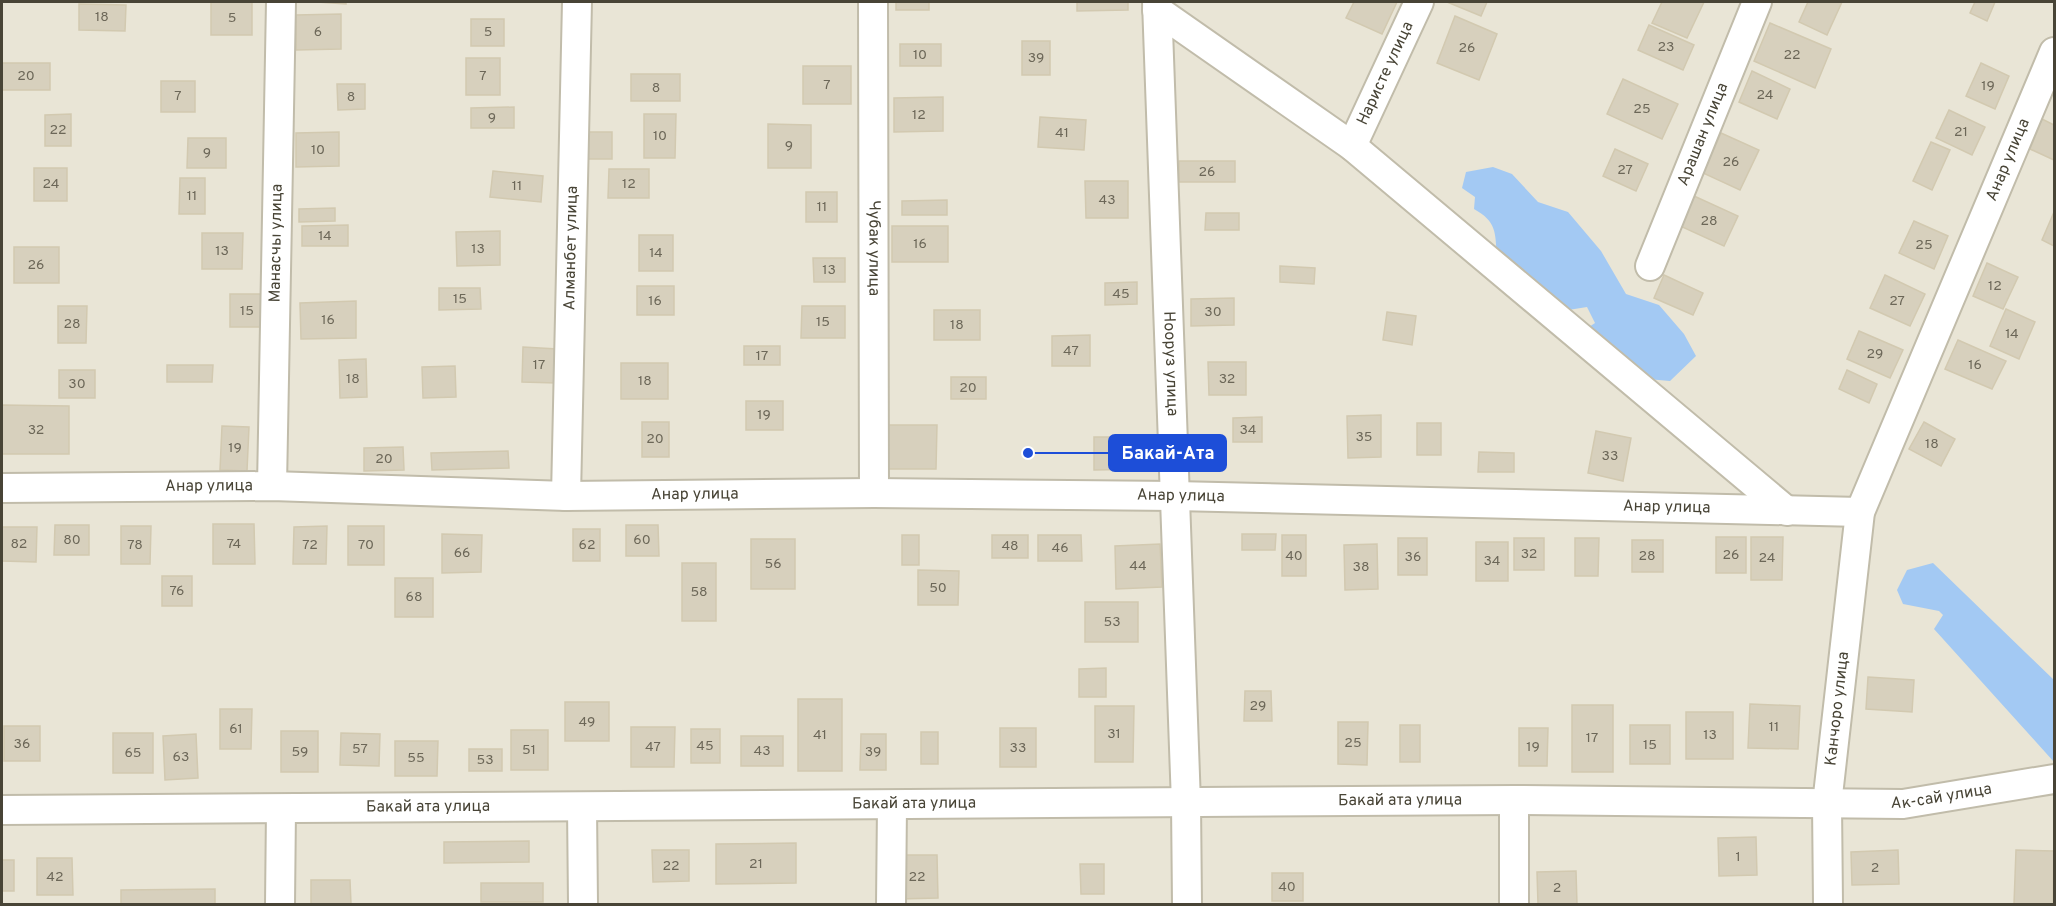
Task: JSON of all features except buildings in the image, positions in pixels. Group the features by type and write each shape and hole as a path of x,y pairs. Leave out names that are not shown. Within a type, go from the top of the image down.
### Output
{"street":[{"name":"Манасчы улица","path":"272,486 281,2"},
{"name":"Алманбет улица","path":"566,496 577,2"},
{"name":"Чубак улица","path":"873,2 874,493"},
{"name":"Наристе улица","path":"1352,146 1419,2"},
{"name":"Арашан улица","path":"1650,266 1757,2"},
{"path":"1157,6 1352,146 1787,511"},
{"name":"Нооруз улица","path":"1157,6 1186,803 1187,904"},
{"name":"Анар улица","path":"2,488 272,486 566,496 874,493 1175,496 1860,512 2055,52"},
{"name":"Канчоро улица","path":"1828,904 1827,804 1860,512"},
{"name":"Ак-сай улица","path":"1827,804 1903,804 2054,780"},
{"path":"1514,800 1514,904"},
{"name":"Бакай ата улица","path":"2,810 892,806 1514,800 1827,804"},
{"path":"891,904 892,806"},
{"path":"582,807 583,904"},
{"path":"280,904 281,809"}],"shaded area":[{"path":"2,2 2054,2 2054,904 2,904"}],"water":[{"path":"1493,167 1512,174 1538,202 1568,212 1601,251 1626,294 1659,305 1684,334 1696,356 1670,381 1636,378 1583,331 1595,323 1587,307 1562,311 1497,256 1495,234 1491,223 1474,209 1475,197 1462,188 1466,172"},
{"path":"1933,563 2054,680 2054,762 1934,629 1943,615 1939,611 1903,604 1897,590 1907,570"}],"place":[{"name":"Бакай-Ата","path":"1028,453"}]}
